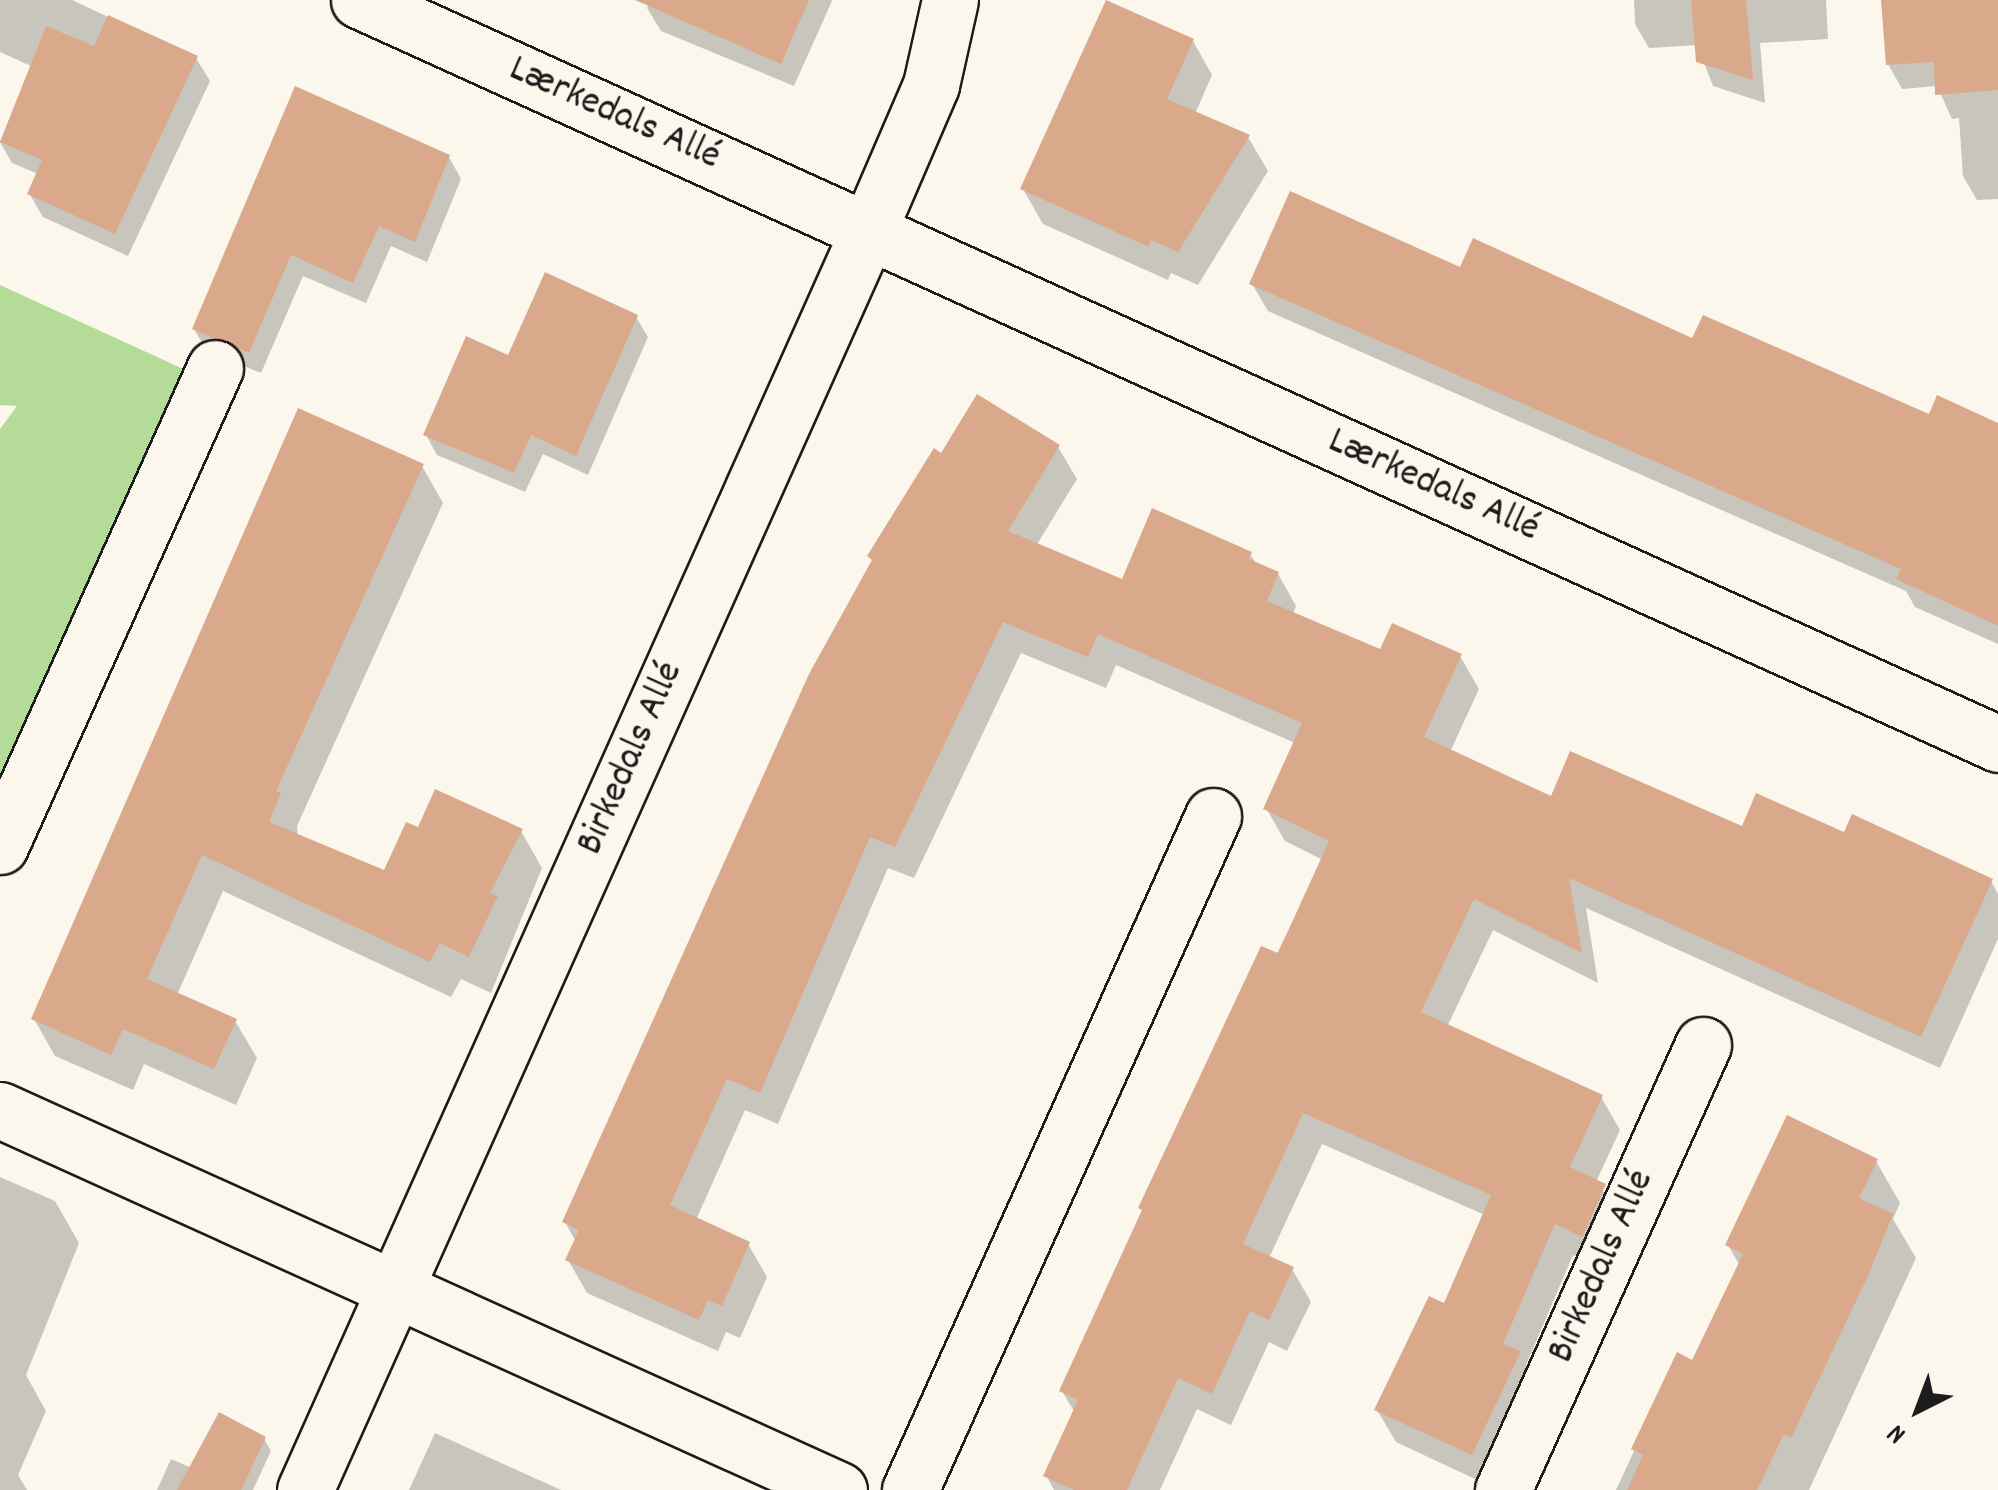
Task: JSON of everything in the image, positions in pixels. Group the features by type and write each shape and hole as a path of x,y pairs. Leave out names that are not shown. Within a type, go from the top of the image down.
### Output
{"street":[{"name":"Lærkedals Allé","path":"359,0 1998,744"},
{"path":"869,229 931,85 950,0"},
{"name":"Birkedals Allé","path":"305,1490 869,229"},
{"path":"0,846 215,368"},
{"path":"910,1490 1213,816"},
{"name":"Birkedals Allé","path":"1502,1490 1703,1044"},
{"path":"0,1110 839,1490"}],"green space":[{"path":"0,285 192,373 0,793 0,429 17,406 0,405"}],"building":[{"path":"635,0 809,0 781,64"},
{"path":"1106,0 1194,39 1167,99 1250,135 1178,252 1151,240 1149,247 1020,189"},
{"path":"1691,0 1746,0 1753,80 1696,62"},
{"path":"1881,0 1998,0 1998,90 1935,95 1934,62 1886,65"},
{"path":"108,15 198,56 115,234 27,194 42,160 0,142 46,26 94,46"},
{"path":"295,86 450,155 415,242 379,226 353,283 291,255 249,353 192,329"},
{"path":"1290,191 1460,267 1473,238 1692,338 1703,315 1929,414 1937,395 1998,423 1998,626 1896,579 1901,569 1249,284"},
{"path":"545,272 638,315 576,456 531,435 514,473 423,435 466,336 508,355"},
{"path":"977,394 1060,445 1008,531 1122,579 1152,508 1252,552 1249,559 1279,572 1267,601 1380,649 1392,623 1462,654 1424,737 1551,796 1570,751 1742,826 1756,793 1844,832 1852,814 1993,879 1921,1037 1569,878 1582,953 1474,899 1421,1012 1603,1095 1570,1167 1606,1184 1582,1237 1555,1224 1503,1344 1521,1351 1472,1455 1374,1410 1429,1296 1444,1303 1491,1195 1303,1113 1243,1244 1294,1267 1269,1320 1250,1311 1212,1394 1178,1378 1127,1490 1074,1490 1043,1476 1078,1400 1059,1391 1142,1210 1138,1208 1261,946 1278,953 1329,841 1263,809 1302,723 1098,634 1088,657 1003,622 895,847 870,837 760,1093 727,1079 670,1205 750,1242 722,1306 708,1300 699,1320 565,1260 579,1230 562,1222 809,674 872,560 867,556 934,448 941,453"},
{"path":"298,408 424,464 276,791 281,793 269,822 384,870 406,822 418,827 435,789 523,829 490,893 498,896 469,957 440,943 430,962 202,855 147,979 237,1019 214,1069 123,1029 111,1055 31,1019"},
{"path":"1787,1115 1878,1159 1859,1198 1893,1214 1868,1276 1791,1438 1784,1434 1757,1490 1627,1490 1643,1455 1631,1449 1677,1352 1692,1360 1743,1254 1725,1245"},
{"path":"219,1412 266,1437 241,1490 177,1490"}]}
